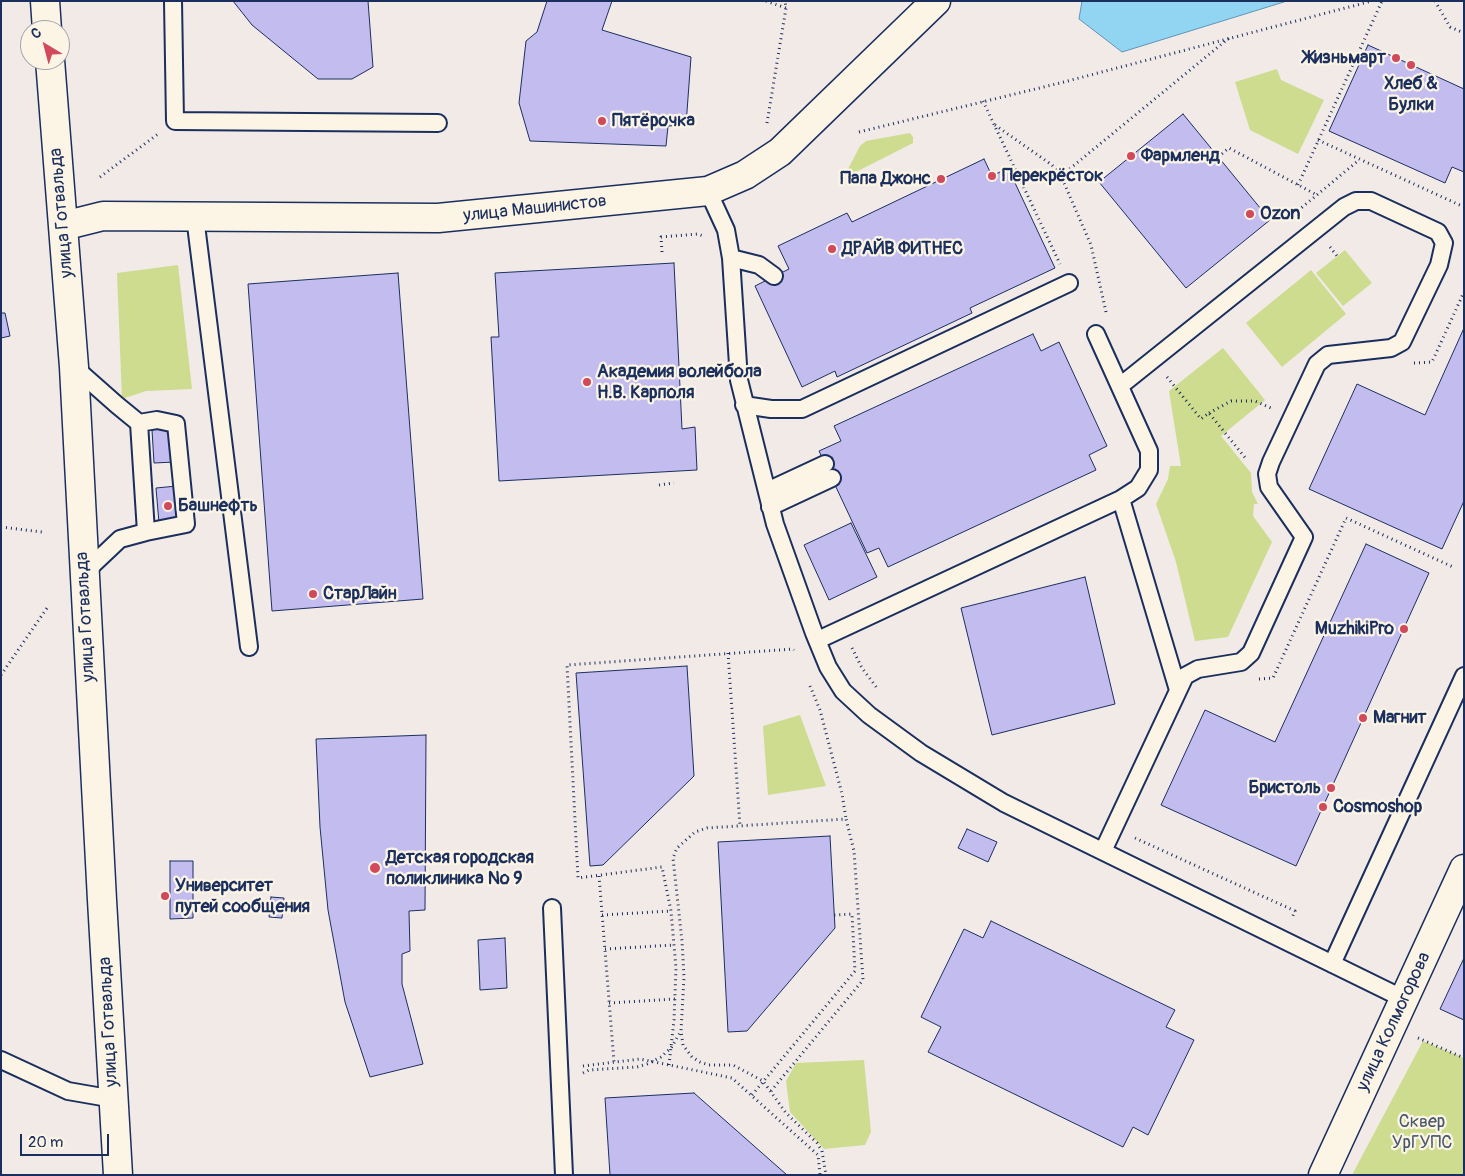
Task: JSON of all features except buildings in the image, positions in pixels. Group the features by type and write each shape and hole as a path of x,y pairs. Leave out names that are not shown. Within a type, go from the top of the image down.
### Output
{"street":[{"path":"45,1 46,20"},
{"name":"улица Машинистов","path":"63,226 103,216 438,218 708,191 746,175 780,152 936,1"},
{"name":"улица Готвальда","path":"51,70 74,367 118,1175"},
{"name":"улица Колмогорова","path":"1323,1175 1464,869"},
{"path":"118,1175 125,1175"}],"lane":[{"path":"173,1 175,121 438,123"},
{"path":"708,191 726,230 731,258 739,380 774,524 828,666 843,691 869,715 921,753 1004,803 1404,999"},
{"path":"1103,851 1185,676 1198,670 1241,662 1251,653 1304,537 1269,487 1268,474 1271,462 1317,364 1328,356 1390,348 1402,342 1439,265 1444,244 1438,232 1371,201 1356,201 1344,206 1120,386"},
{"path":"195,217 249,647"},
{"path":"731,258 759,265 774,276"},
{"path":"744,405 771,410 802,409 1069,282"},
{"path":"818,640 1121,499 1138,488 1150,470 1149,451 1096,334"},
{"path":"74,367 139,423 146,532"},
{"path":"84,573 120,539 186,524 176,424 157,420 139,423"},
{"path":"769,499 829,471"},
{"path":"1121,499 1178,690"},
{"path":"1332,964 1464,676"},
{"path":"552,908 564,1175"},
{"path":"1,1060 68,1092 114,1099"}],"path":[{"path":"766,1 786,8"},
{"path":"766,127 786,8 784,1"},
{"path":"859,132 983,102 1372,1"},
{"path":"1298,185 1382,1"},
{"path":"1435,1 1450,27 1464,33"},
{"path":"1061,176 1229,38"},
{"path":"983,102 1069,282"},
{"path":"100,177 175,121"},
{"path":"993,124 1052,165 1061,176 1091,245 1108,318"},
{"path":"1318,140 1464,207"},
{"path":"1218,157 1229,148 1317,195"},
{"path":"662,252 661,237 698,234 706,237"},
{"path":"1413,364 1432,362 1464,292"},
{"path":"1152,360 1201,419 1231,401 1254,401 1291,418"},
{"path":"1209,413 1253,468 1268,474"},
{"path":"659,485 674,483"},
{"path":"1,527 42,532"},
{"path":"1328,540 1333,548"},
{"path":"1436,559 1453,567"},
{"path":"1,675 47,608"},
{"path":"842,629 862,668 877,689"},
{"path":"669,1065 672,1046 676,968 671,911 662,867 578,878 567,665 793,649 797,658"},
{"path":"728,653 740,826"},
{"path":"771,1091 863,980 854,851 842,794 820,710 809,684"},
{"path":"826,1175 822,1150 786,1113 763,1081 733,1065 709,1065 700,1062 692,1057 683,1045 681,1031 684,977 682,941 672,858 677,848 695,832 708,828 846,819"},
{"path":"1114,828 1278,903"},
{"path":"599,875 614,1062"},
{"path":"602,915 671,911"},
{"path":"752,1095 855,971 852,914 834,915"},
{"path":"605,949 674,945"},
{"path":"609,1003 675,999"},
{"path":"1392,1027 1464,1058"},
{"path":"579,1078 589,1070 637,1067 661,1057 672,1046 681,1031"},
{"path":"672,1046 683,1045"},
{"path":"580,1068 586,1065 640,1059 732,1078 818,1155 820,1175"}],"green space":[{"path":"1277,69 1281,80 1324,100 1298,154 1250,130 1235,82"},
{"path":"910,133 913,137 913,143 850,175 847,171 860,146 866,141"},
{"path":"1345,250 1372,283 1343,306 1316,273"},
{"path":"178,265 192,389 146,391 122,399 117,273"},
{"path":"1311,270 1346,314 1282,367 1246,323"},
{"path":"1223,348 1265,400 1221,436 1251,473 1252,492 1258,504 1254,504 1253,516 1272,542 1228,637 1195,641 1176,562 1156,504 1168,479 1170,466 1181,466 1169,391"},
{"path":"800,715 826,786 768,795 763,726"},
{"name":"Сквер УрГУПС","path":"1423,1041 1464,1058 1464,1175 1352,1175"},
{"path":"864,1060 871,1132 865,1145 824,1149 790,1112 786,1081 796,1063"}],"water":[{"path":"1082,1 1287,1 1122,52 1079,19"}],"place":[{"name":"Жизньмарт","path":"1396,58"},
{"name":"Хлеб & Булки","path":"1411,65"},
{"name":"Пятёрочка","path":"602,121"},
{"name":"Фармленд","path":"1131,156"},
{"name":"Перекрёсток","path":"992,176"},
{"name":"Папа Джонс","path":"941,179"},
{"name":"Ozon","path":"1250,214"},
{"name":"ДРАЙВ ФИТНЕС","path":"832,249"},
{"name":"Академия волейбола Н.В. Карполя","path":"587,382"},
{"name":"Башнефть","path":"168,506"},
{"name":"СтарЛайн","path":"313,594"},
{"name":"MuzhikiPro","path":"1404,629"},
{"name":"Магнит","path":"1363,718"},
{"name":"Бристоль","path":"1331,788"},
{"name":"Cosmoshop","path":"1323,807"},
{"name":"Детская городская поликлиника № 9","path":"375,868"},
{"name":"Университет путей сообщения","path":"165,896"}]}
